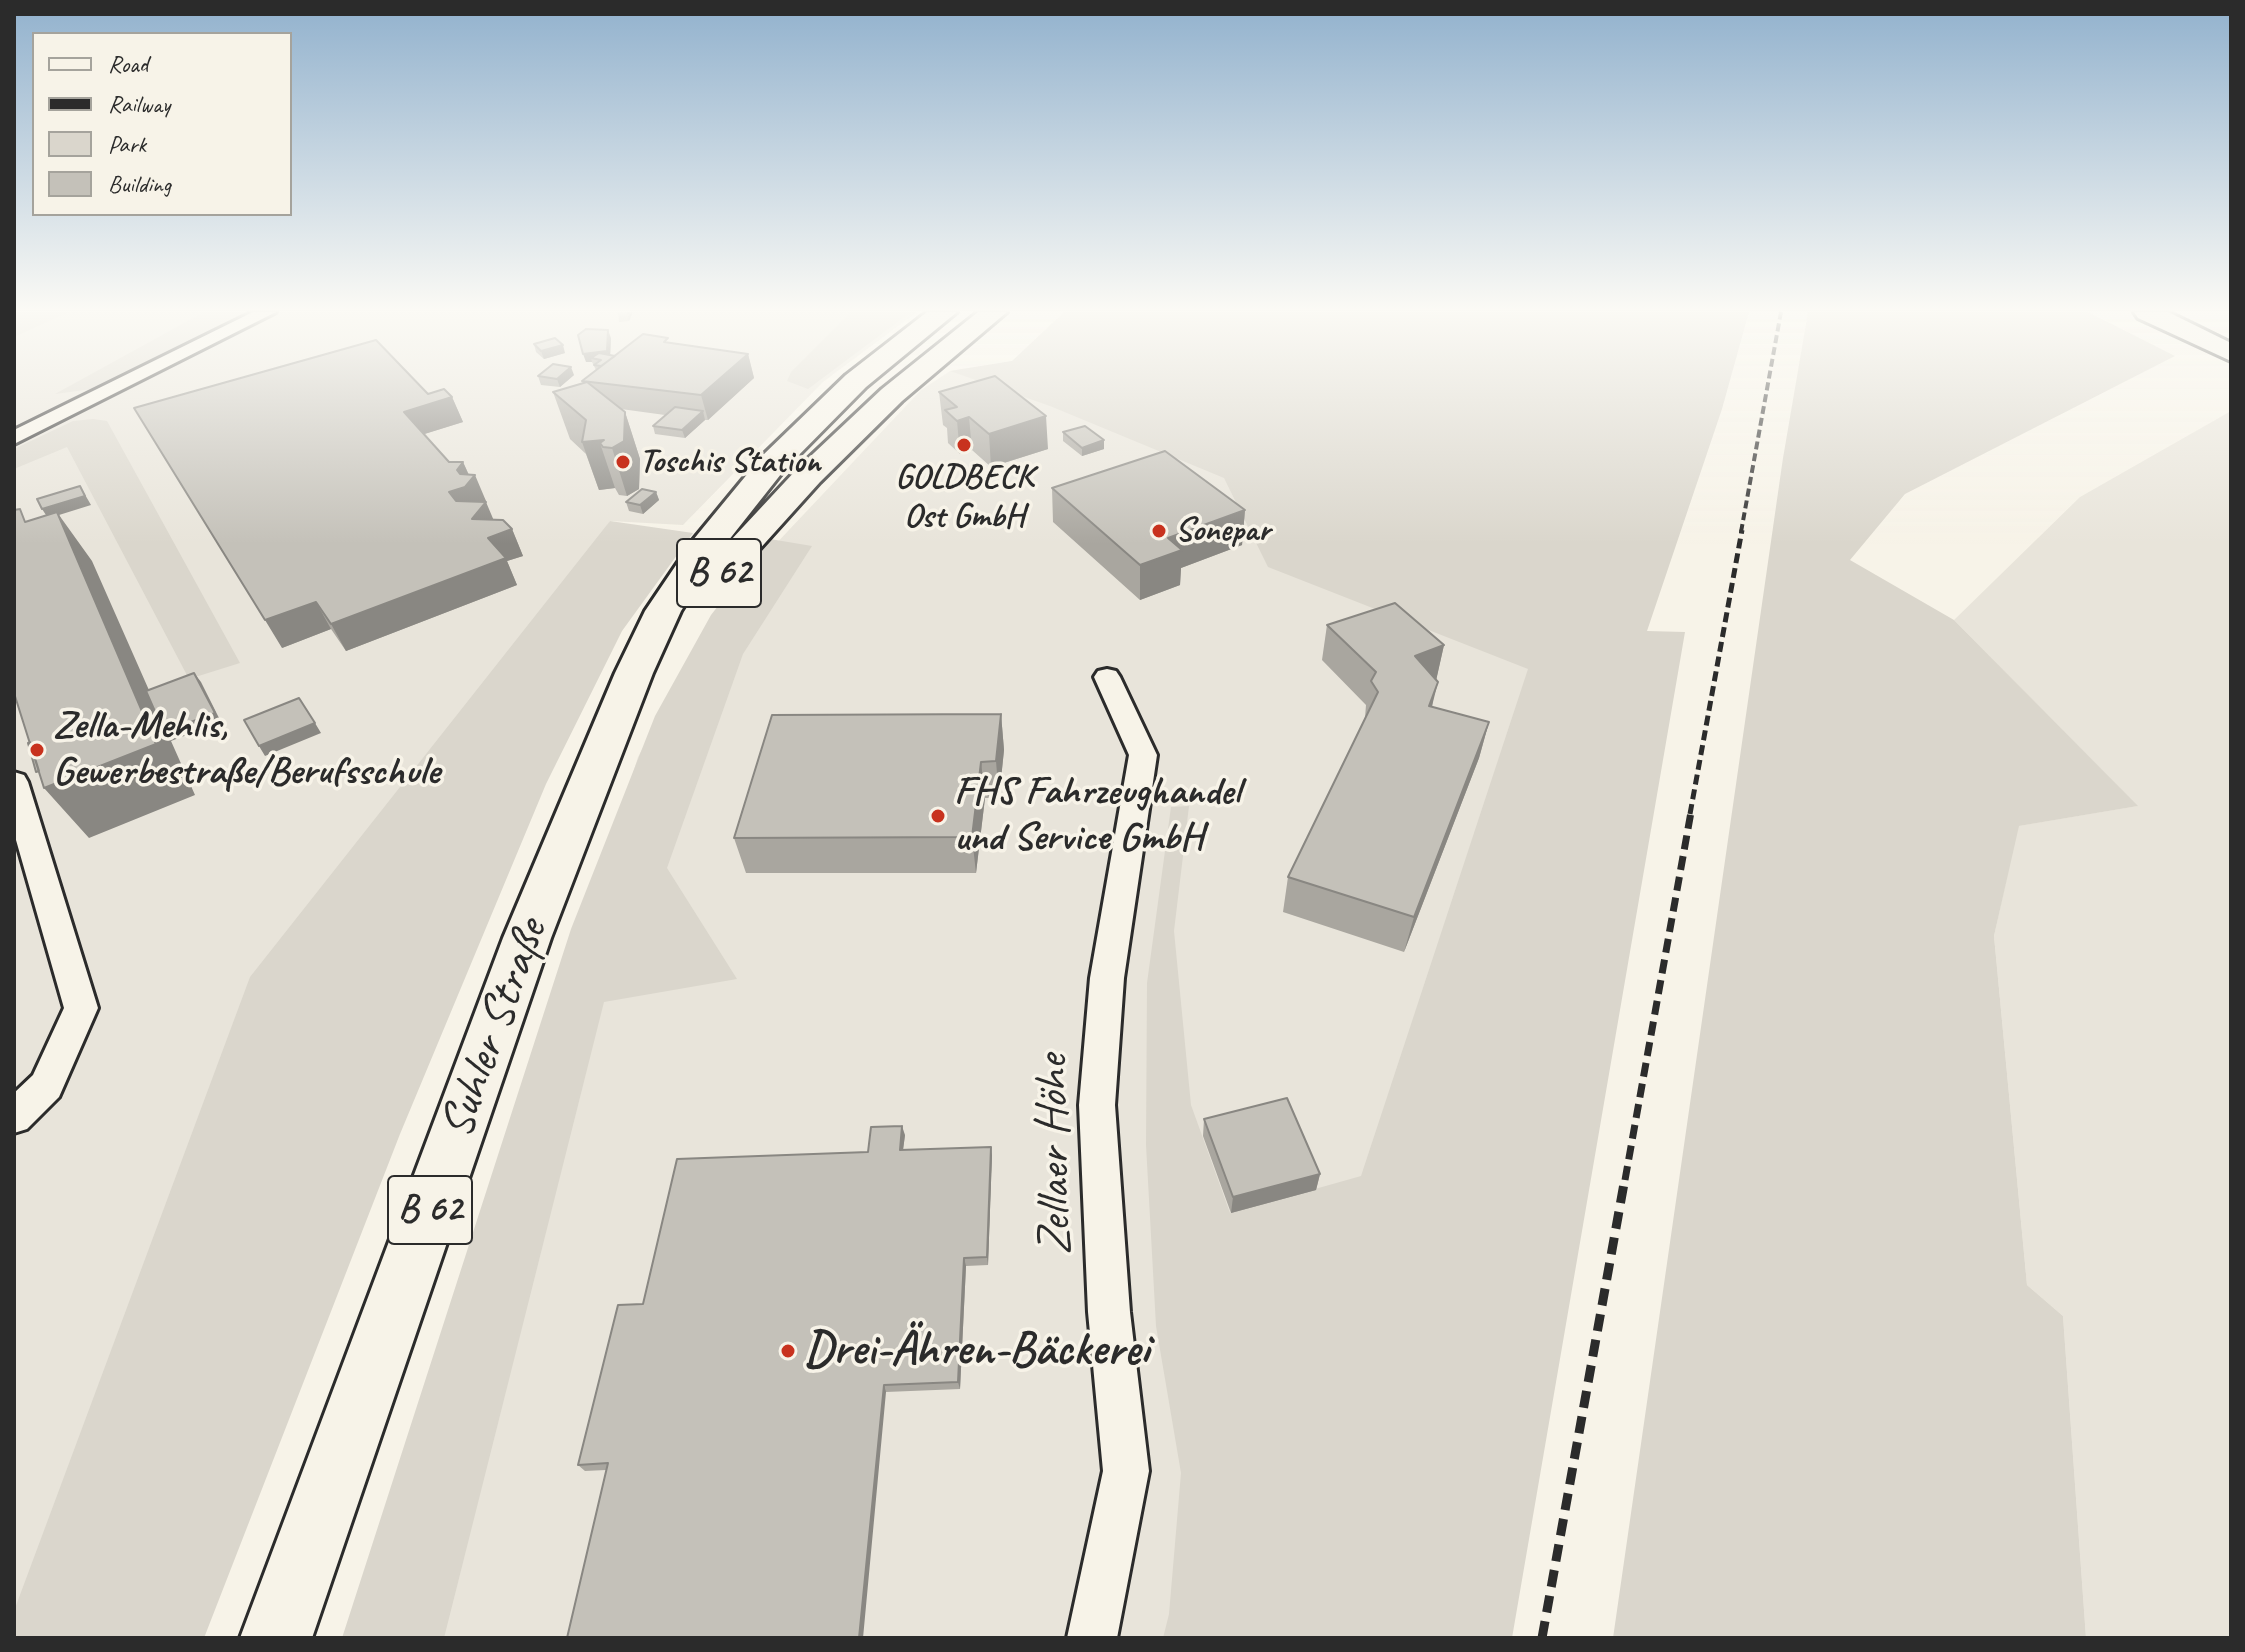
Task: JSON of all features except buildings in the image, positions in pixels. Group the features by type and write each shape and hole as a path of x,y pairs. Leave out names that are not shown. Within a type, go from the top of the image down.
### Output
{"main road":[{"name":"Suhler Straße","path":"276,1638 527,938 588,784 663,611 705,547 774,462 849,389"},
{"name":"Suhler Straße","path":"588,784 636,692 676,628 751,536 899,389"}],"street":[{"path":"14,438 112,389"},
{"name":"Zellaer Höhe","path":"1092,1638 1126,1471 1109,1312 1097,1105 1107,978 1143,755 1107,677"},
{"path":"14,782 81,1008 46,1086 14,1117"}],"shaded area":[{"path":"14,389 816,389 683,525 610,521 14,1611"},
{"path":"1078,389 1647,631 1248,1638 363,1638 638,757 721,602 921,390"},
{"path":"2231,411 2231,1638 2086,1638 2063,1316 2027,1285 1994,936 2018,826 2137,806 1954,620 2080,497"}],"green space":[{"path":"64,389 91,389 55,394"},
{"path":"1002,389 1728,389 1647,631 1685,632 1512,1638 1163,1638 1169,1614 1181,1473 1156,1326 1146,1145 1147,983 1171,807 1189,806 1174,931 1191,1105 1230,1213 1361,1176 1528,669 1268,567 1224,478"},
{"path":"1795,389 2110,389 1905,494 1850,560 1954,620 2138,806 2019,826 1994,936 2027,1285 2063,1316 2086,1638 1613,1638"},
{"path":"73,421 107,421 240,663 189,679 67,447 14,469 14,449"},
{"path":"610,521 693,533 622,631 546,784 400,1134 204,1638 14,1638 14,1611 250,977"},
{"path":"770,539 812,546 743,654 667,868 737,979 604,1002 444,1638 342,1638 571,929 655,716 711,615"}],"railway":[{"path":"1741,532 1767,389"},
{"path":"1690,814 1742,530"},
{"path":"1625,1180 1691,812"},
{"path":"1542,1638 1625,1178"}],"place":[{"name":"GOLDBECK Ost GmbH","path":"964,445"},
{"name":"Toschis Station","path":"623,462"},
{"name":"Sonepar","path":"1159,531"},
{"name":"Zella-Mehlis, Gewerbestraße/Berufsschule","path":"37,750"},
{"name":"FHS Fahrzeughandel und Service GmbH","path":"938,816"},
{"name":"Drei-Ähren-Bäckerei","path":"788,1351"}]}
